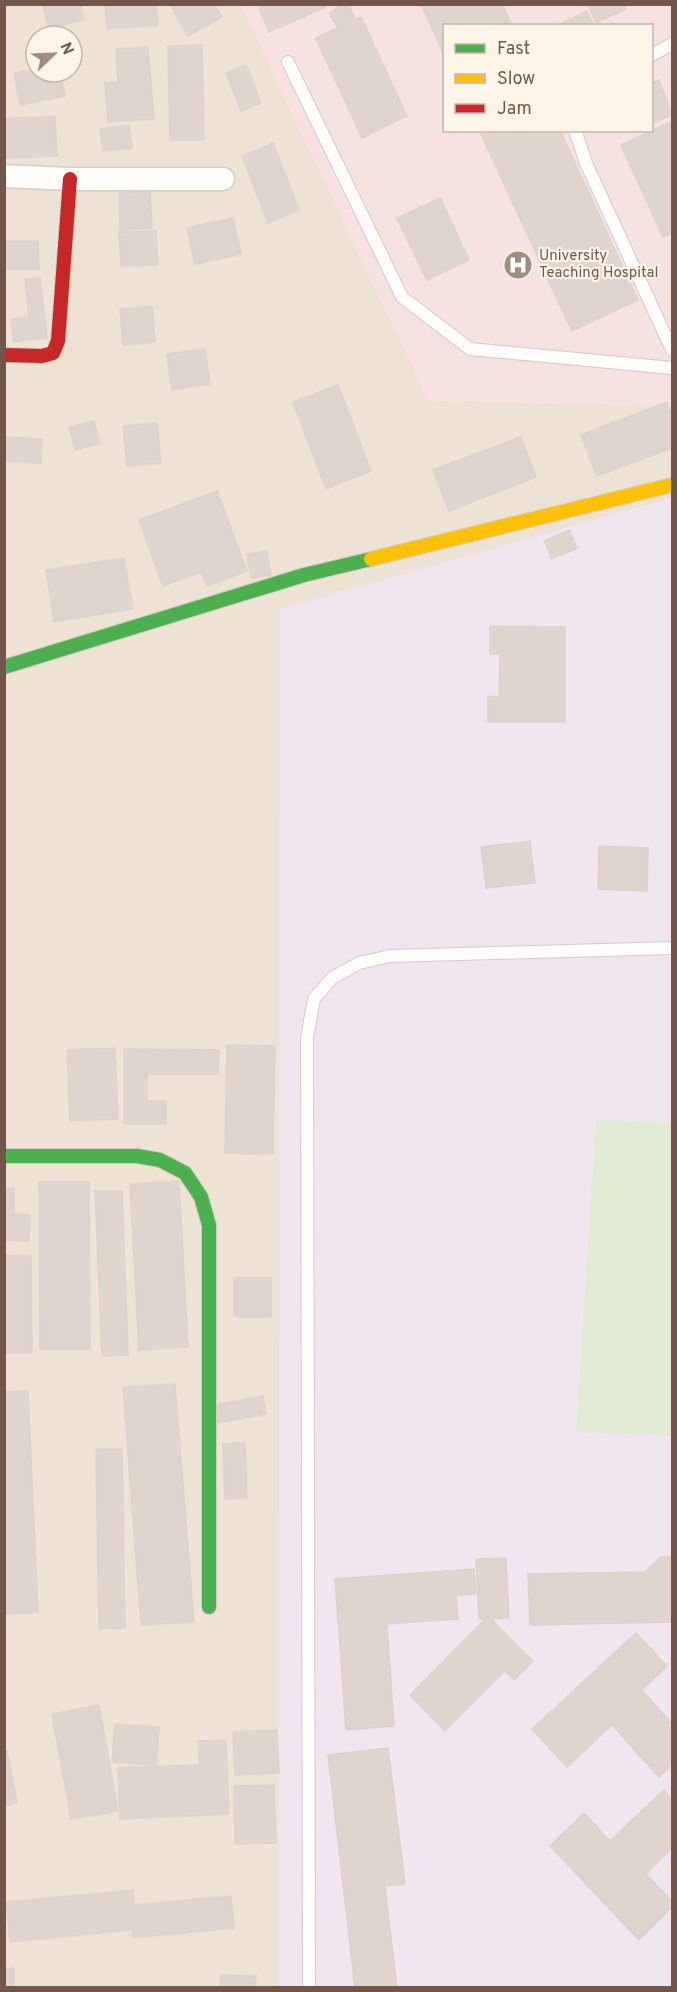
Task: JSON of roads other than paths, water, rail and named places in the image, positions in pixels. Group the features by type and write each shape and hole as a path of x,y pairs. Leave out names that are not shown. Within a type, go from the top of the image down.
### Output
{"street":[{"path":"4,176 70,179 223,179"},
{"path":"4,355 42,356 53,353 58,341 70,179"},
{"path":"4,667 304,575 672,485"},
{"path":"4,1156 137,1156 160,1160 185,1173 201,1197 209,1225 209,1607"}],"lane":[{"path":"653,54 672,44"},
{"path":"288,62 402,297 470,349 672,368"},
{"path":"577,132 586,163 672,350"},
{"path":"309,1988 307,1038 314,999 332,978 359,963 390,956 672,948"}],"place":[{"name":"University Teaching Hospital","path":"518,265"}]}
